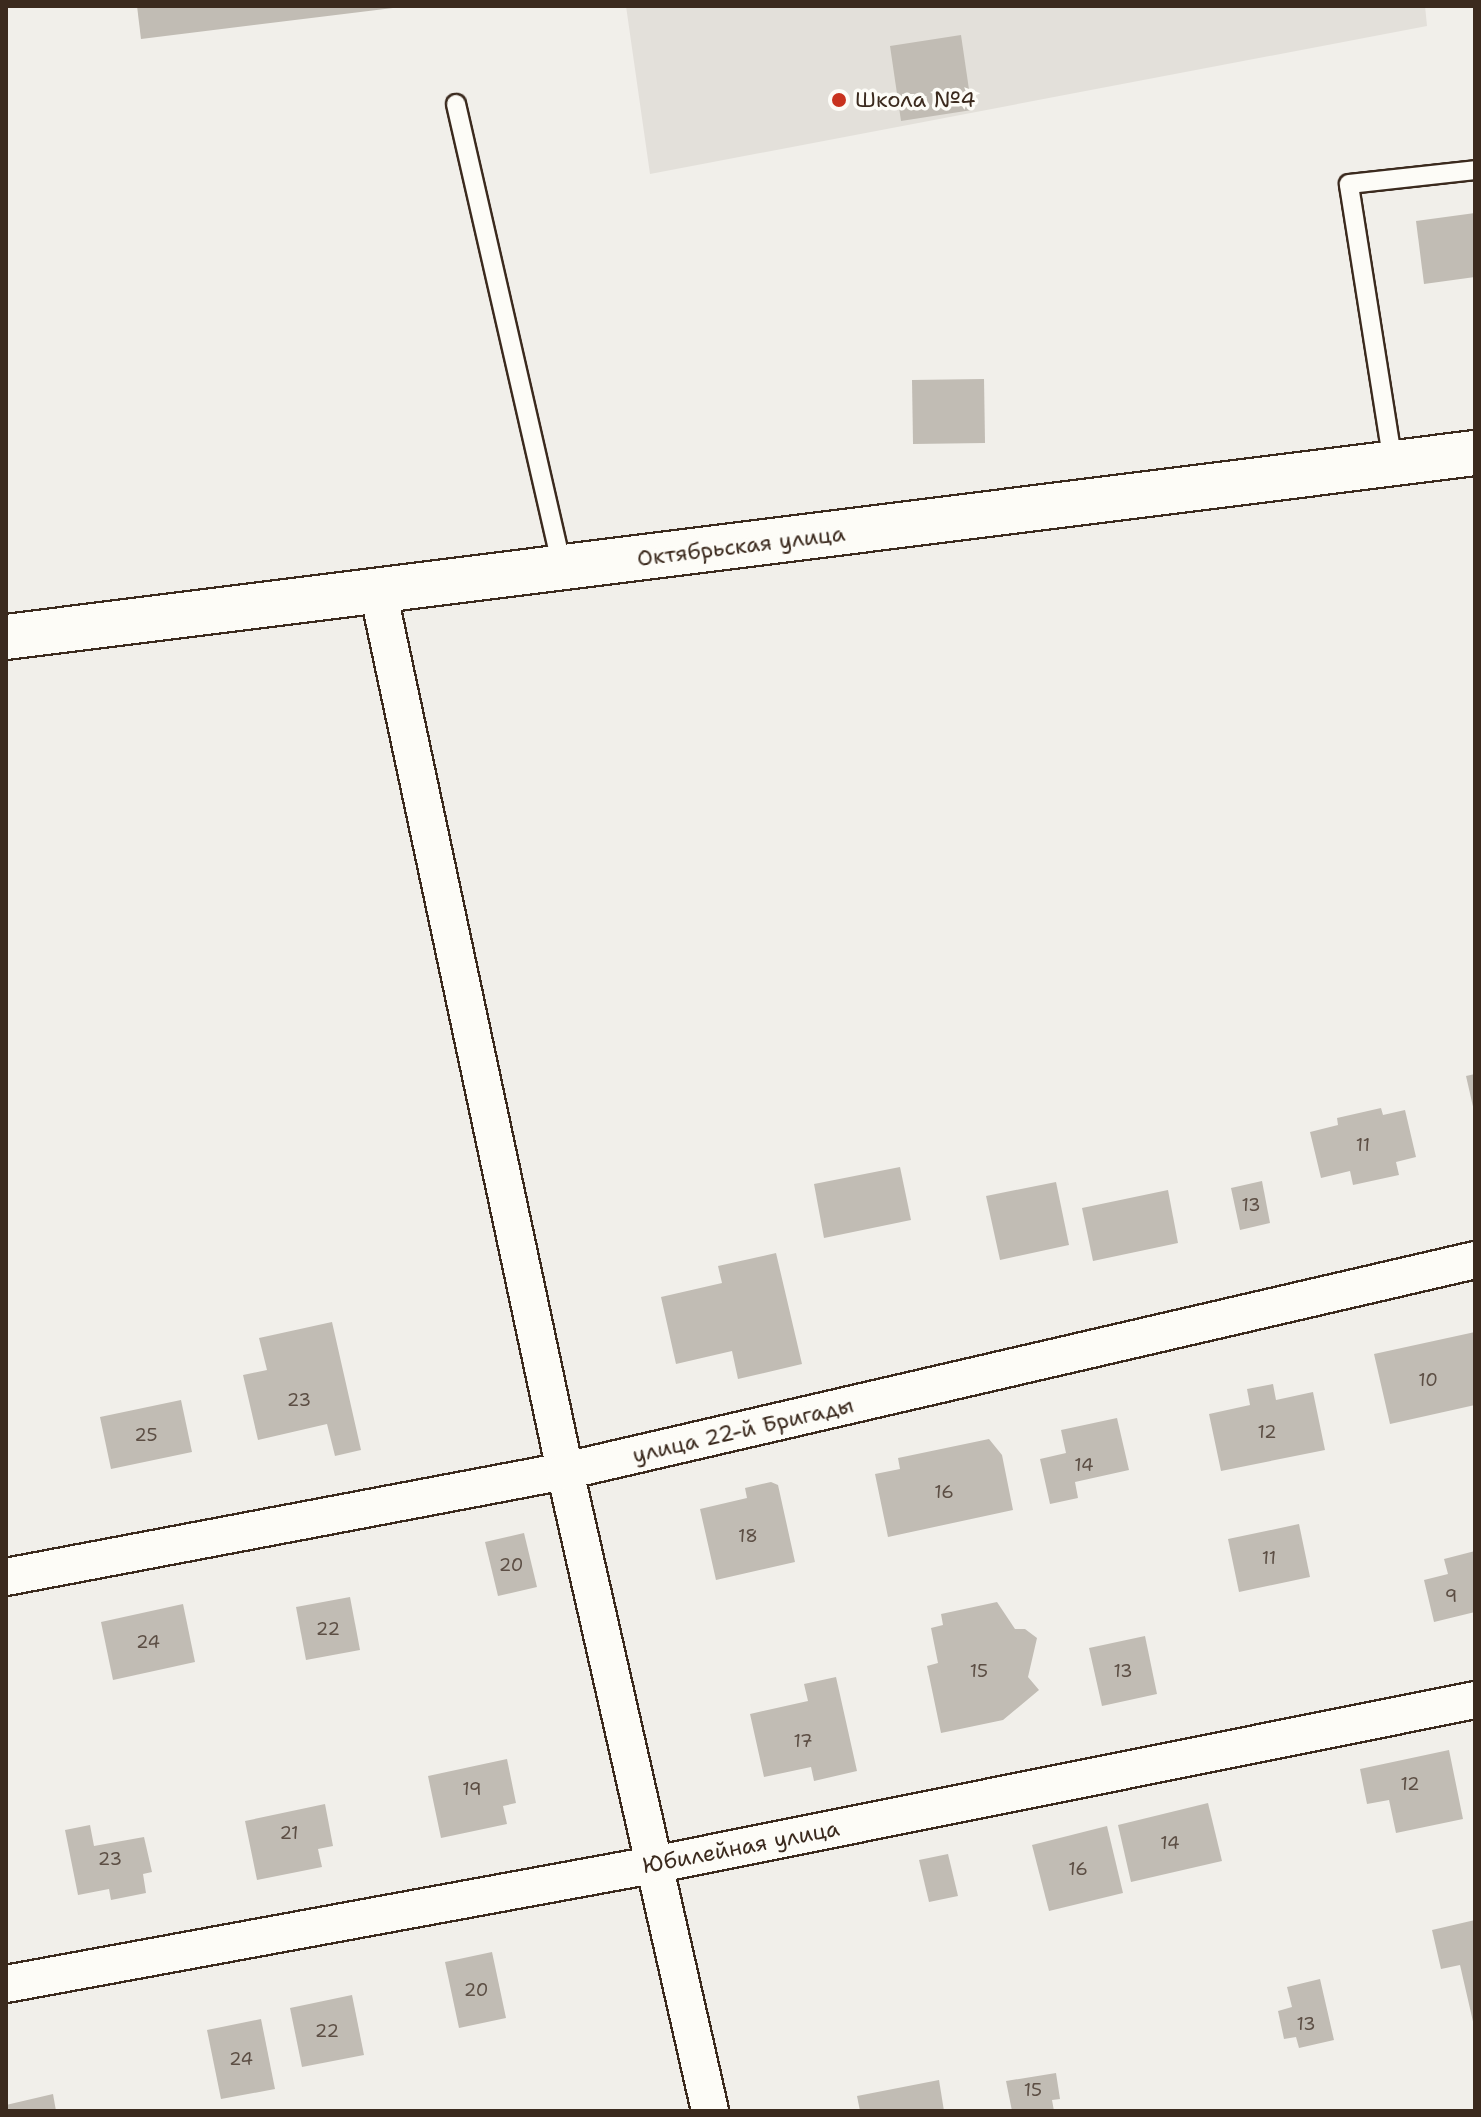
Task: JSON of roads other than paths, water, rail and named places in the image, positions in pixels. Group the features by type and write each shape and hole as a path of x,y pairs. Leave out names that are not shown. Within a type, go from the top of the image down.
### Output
{"main road":[{"name":"Октябрьская улица","path":"6,637 1475,453"}],"street":[{"path":"378,591 565,1471 658,1864 710,2111"},
{"name":"улица 22-й Бригады","path":"6,1577 565,1471 1475,1260"},
{"name":"Юбилейная улица","path":"6,1984 658,1864 1475,1700"}],"lane":[{"path":"456,104 562,568"},
{"path":"1393,465 1349,184 1475,170"}],"place":[{"name":"Школа №4","path":"839,100"}]}
